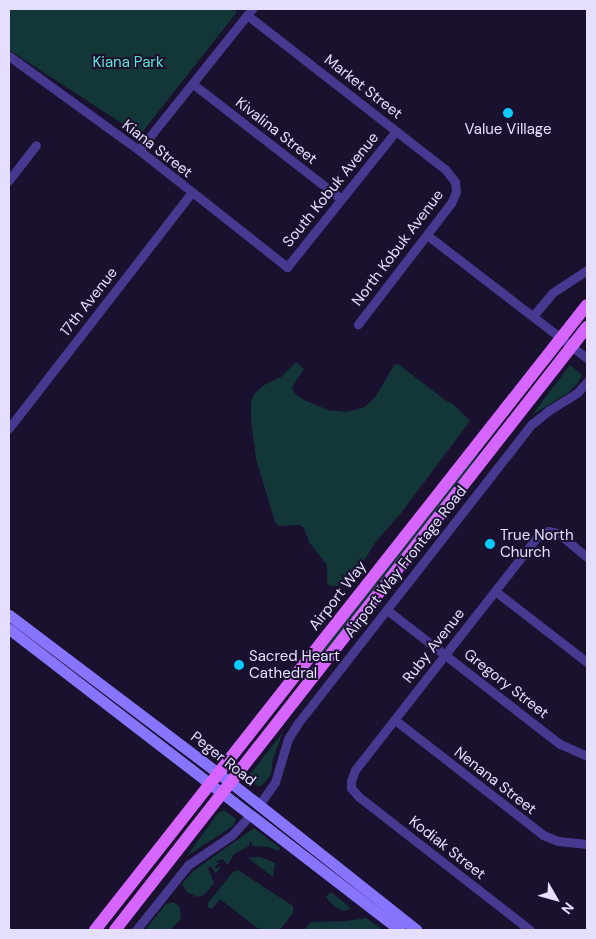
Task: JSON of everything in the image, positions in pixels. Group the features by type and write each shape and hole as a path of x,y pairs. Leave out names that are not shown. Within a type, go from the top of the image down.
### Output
{"main road":[{"name":"Airport Way","path":"95,930 587,305"},
{"name":"Airport Way","path":"115,930 587,327"},
{"name":"Peger Road","path":"10,622 214,778 230,782 417,930"},
{"name":"Peger Road","path":"214,778 221,794 400,930"}],"street":[{"path":"139,150 249,12"},
{"name":"Market Street","path":"249,12 445,169 452,176 456,187"},
{"name":"Kiana Street","path":"9,56 139,150 287,267"},
{"name":"Kivalina Street","path":"193,84 341,199"},
{"name":"South Kobuk Avenue","path":"287,267 396,131"},
{"path":"9,180 36,145"},
{"name":"North Kobuk Avenue","path":"358,324 455,198 456,187"},
{"name":"17th Avenue","path":"9,428 12,417 191,193"},
{"path":"427,236 587,358"},
{"path":"533,316 552,293 587,270"},
{"name":"Airport Way Frontage Road","path":"259,805 275,782 293,730 532,424 548,411 577,393 587,382"},
{"name":"Ruby Avenue","path":"350,785 355,770 538,536 548,531 558,533 587,557"},
{"path":"496,591 587,662"},
{"name":"Gregory Street","path":"387,610 560,744 587,756"},
{"name":"Nenana Street","path":"395,720 543,835 558,841 587,844"},
{"name":"Kodiak Street","path":"350,785 359,797 530,930"},
{"path":"136,930 188,865 232,834 250,816"}],"green space":[{"name":"Kiana Park","path":"9,9 233,9 237,12 140,135 9,50"},
{"path":"296,362 304,369 292,387 295,394 328,410 347,412 365,407 376,396 394,365 398,364 453,404 470,421 401,513 374,544 366,558 352,571 345,583 337,586 330,586 327,583 327,565 309,542 304,528 299,525 279,526 275,522 256,459 251,420 251,402 254,394 264,385 281,377"},
{"path":"570,365 582,375 578,383 568,393 532,415"},
{"path":"477,452 479,453 471,467 310,672 321,652"},
{"path":"283,732 273,759 271,775 260,787 246,778 247,775 252,772"},
{"path":"224,810 236,819 233,826 187,856 217,814"},
{"path":"254,828 280,848 279,851 268,847 253,846 250,840 249,846 234,854 228,865 222,859 215,862 220,863 215,866 216,869 222,865 217,873 214,872 211,866 208,868 214,883 204,895 197,897 187,892 182,884 192,872"},
{"path":"260,857 275,863 273,877 248,858"},
{"path":"238,870 293,906 293,913 280,930 260,930 220,899 212,909 208,907 208,903 233,872"},
{"path":"331,892 351,909 344,911 335,907 326,897"},
{"path":"173,902 179,906 181,914 180,920 170,930 145,930 166,904"},
{"path":"366,918 383,930 304,930 311,922 347,921"}],"place":[{"name":"Value Village","path":"508,113"},
{"name":"True North Church","path":"490,544"},
{"name":"Sacred Heart Cathedral","path":"239,665"}]}
